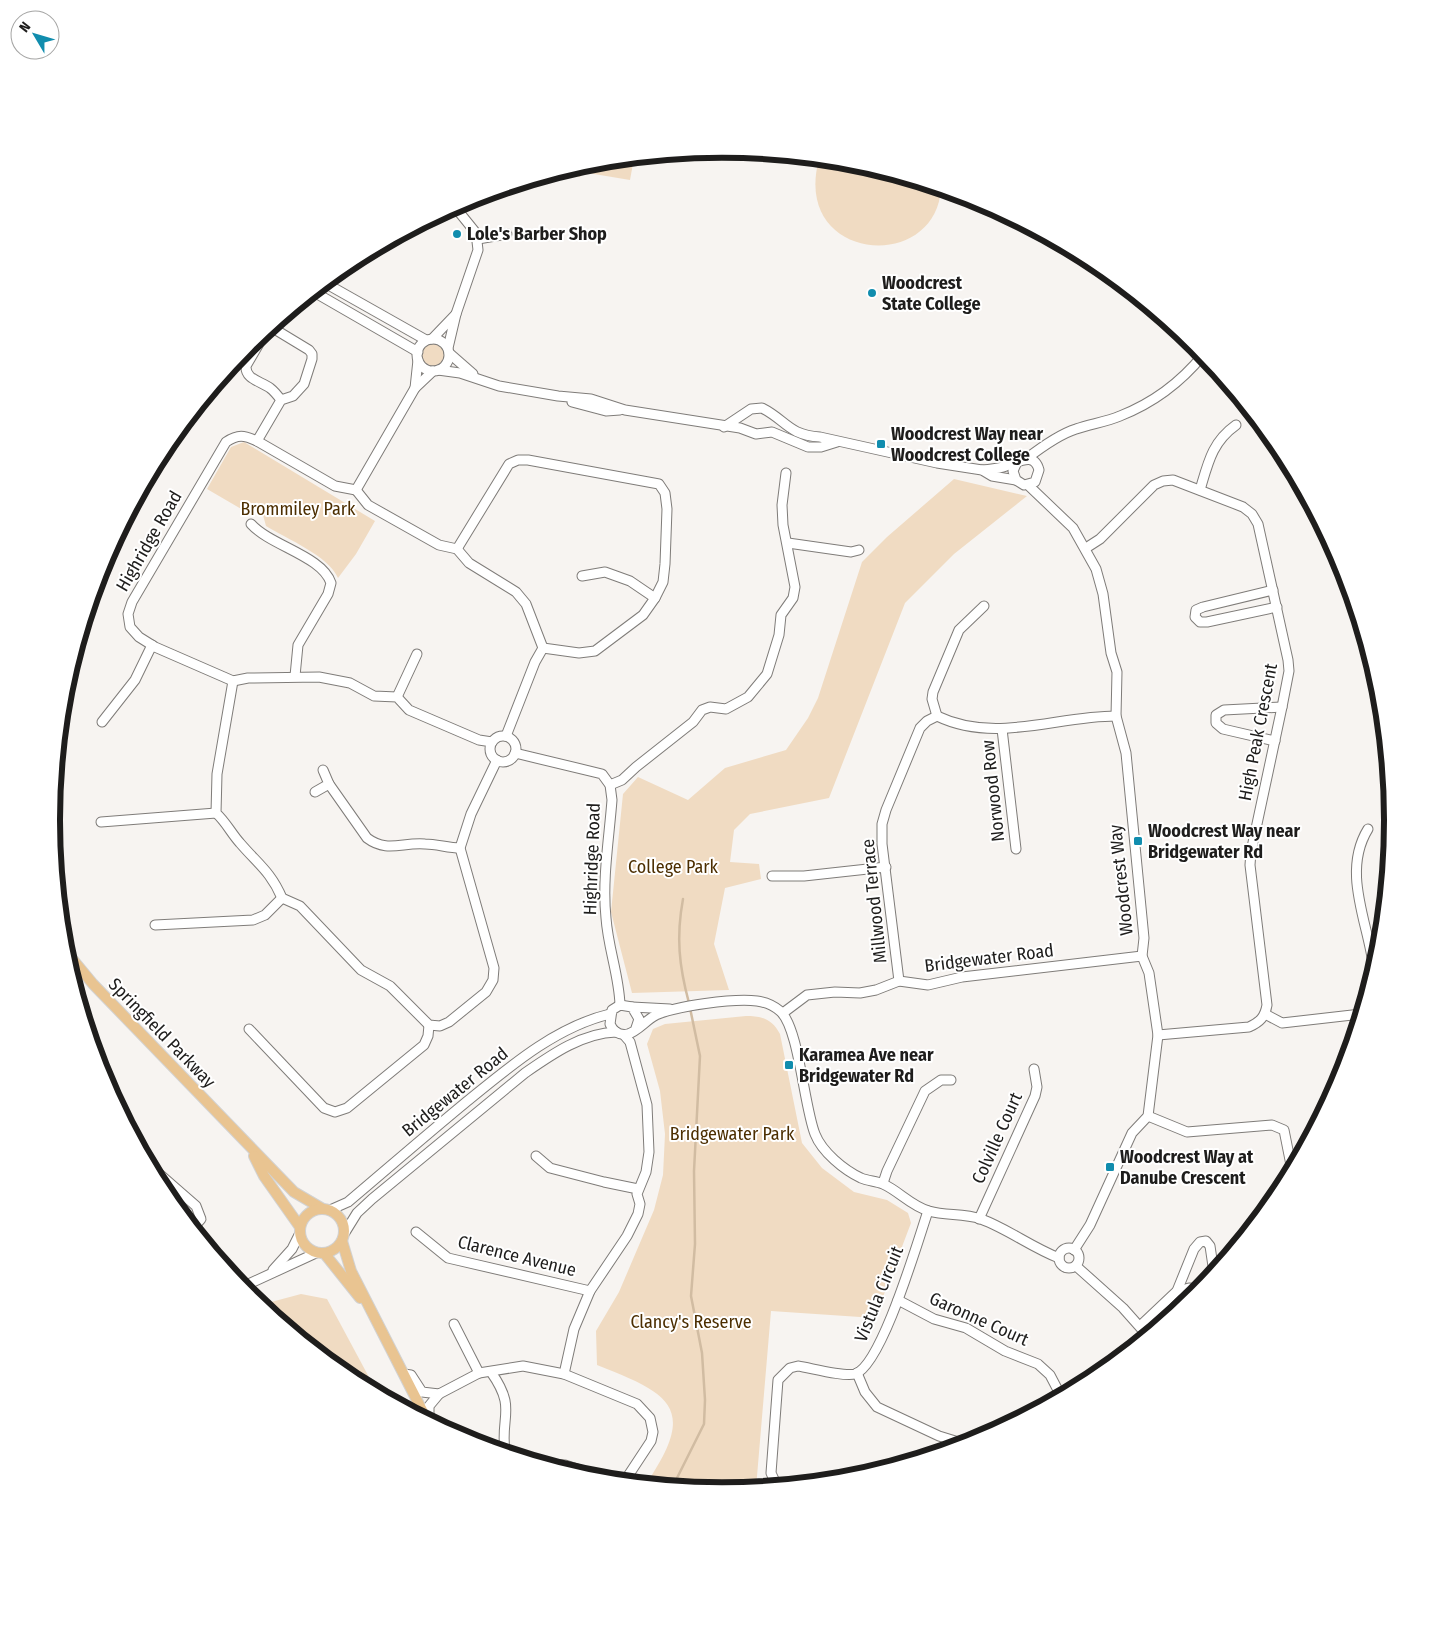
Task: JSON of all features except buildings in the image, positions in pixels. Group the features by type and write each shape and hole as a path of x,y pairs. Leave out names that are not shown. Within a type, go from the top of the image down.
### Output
{"main road":[{"name":"Springfield Parkway","path":"77,967 294,1192 326,1210"},
{"name":"Springfield Parkway","path":"240,1137 300,1230"},
{"path":"379,1325 320,1253 305,1246 300,1230 308,1214 326,1210 340,1218 350,1268 423,1411"},
{"path":"320,1253 332,1251 343,1238"}],"street":[{"path":"460,213 476,233 478,250 456,314 447,364 436,370 415,388 356,490 368,505 439,545 456,549 469,563 504,584 526,604 543,648"},
{"path":"478,239 507,234"},
{"path":"331,286 429,340 441,341 482,380"},
{"path":"319,295 418,356 424,368 452,371 482,380 558,396 591,399 625,410 748,431 756,434 765,432 777,434 808,447 821,447 837,442"},
{"path":"415,388 418,356 429,340 456,314"},
{"path":"257,441 281,400 293,396 304,384 312,359 312,354 309,350 277,331"},
{"path":"254,352 246,366 245,372 248,376 270,388 281,400"},
{"path":"724,427 757,407 768,412 796,433 982,470 1005,467 1022,460 1075,429 1118,417 1137,409 1166,391 1188,373 1198,361"},
{"path":"747,412 744,423 748,431"},
{"path":"765,432 771,422 768,412"},
{"path":"1200,490 1216,444 1223,434 1236,425"},
{"name":"Highridge Road","path":"233,681 152,645 130,627 128,614 132,602 226,442 236,436 244,435 335,486 356,490"},
{"path":"982,470 992,476 1016,480 1028,485 1035,482 1041,458 1048,445"},
{"path":"456,549 465,538 501,475 509,464 518,460 528,460 659,484 666,493 667,518 663,582 643,615 595,651 579,653 543,648"},
{"path":"1022,460 1035,462 1039,472"},
{"path":"1016,480 1013,471 1022,460"},
{"name":"Woodcrest Way","path":"1039,472 1041,491 1049,506"},
{"path":"610,785 622,780 693,722 702,710 710,707 726,709 748,697 761,683 771,663 779,635 781,615 793,598 795,587 788,544 782,525 782,505 786,473"},
{"name":"High Peak Crescent","path":"1086,548 1100,539 1154,485 1163,481 1173,480 1243,507 1252,514 1258,524 1289,671 1251,852 1250,866 1267,1005 1265,1014"},
{"name":"Woodcrest Way","path":"1028,485 1073,528 1086,548 1096,569 1103,594 1111,653 1117,672 1116,716 1126,753 1126,774 1144,938 1142,956 1149,973 1158,1035 1148,1116"},
{"path":"251,524 259,533 323,569 331,583 328,594 298,645 294,676"},
{"path":"788,544 851,552 859,550"},
{"path":"582,576 605,572 630,581 655,598"},
{"path":"1273,590 1203,607 1196,610 1195,618 1200,622 1207,622 1277,607"},
{"path":"984,606 959,630 954,640 933,692 932,699 938,716 969,727 1002,729 1116,716"},
{"path":"102,722 129,689 152,645"},
{"path":"506,736 535,662 543,648"},
{"path":"397,697 417,654"},
{"path":"492,742 479,740 409,710 397,697 374,696 336,680 294,676 248,678 233,681 217,774 216,813 226,823 238,841 274,880 282,898 300,906 361,970 390,986 428,1025 440,1026 449,1022 486,992 494,980 494,968 460,848 471,814 497,760"},
{"path":"1275,741 1223,729 1216,723 1216,715 1224,710 1282,707"},
{"name":"Millwood Terrace","path":"899,980 882,834 886,810 920,728 927,721 938,716"},
{"name":"Norwood Row","path":"1002,729 1016,849"},
{"path":"506,736 514,742 515,753 508,760 497,760 491,752 492,742 498,737 506,736"},
{"name":"Highridge Road","path":"515,753 602,774 610,785 612,800 605,916 608,938 620,984 620,1005"},
{"path":"322,770 329,784 367,838 374,843 382,847 424,844 460,848"},
{"path":"316,792 329,784"},
{"path":"101,822 216,813"},
{"path":"1368,829 1360,842 1355,864 1363,926 1371,949"},
{"path":"772,876 804,876 886,867"},
{"path":"156,924 253,920 265,916 282,898"},
{"name":"Bridgewater Road","path":"899,980 928,985 962,977 1142,956"},
{"path":"899,980 876,990 860,993 835,992 807,995 783,1013 790,1028 810,1120 816,1137 828,1154 845,1168 862,1178 883,1183 916,1206 928,1211 960,1214 979,1219 1058,1258 1059,1263 1064,1268 1076,1266"},
{"name":"Bridgewater Road","path":"632,1007 673,1009 758,1001 773,1006 783,1013"},
{"path":"620,1005 632,1007 639,1019 628,1034 610,1024 610,1014 620,1005"},
{"name":"Bridgewater Road","path":"343,1238 357,1213 367,1203 525,1073 551,1055 579,1041 604,1032 628,1034 655,1016 673,1009"},
{"name":"Bridgewater Road","path":"326,1210 348,1202 502,1072 556,1036 610,1014"},
{"path":"1158,1035 1249,1026 1259,1022 1265,1014 1282,1023 1354,1015"},
{"path":"248,1029 324,1108 335,1112 347,1108 424,1045 428,1036 428,1025"},
{"name":"Clarence Avenue","path":"416,1232 448,1258 590,1291 627,1236 638,1214 638,1189 646,1172 649,1152 647,1105 628,1034"},
{"name":"Colville Court","path":"979,1219 1035,1096 1037,1087 1034,1070"},
{"path":"883,1183 886,1170 925,1091 941,1080 951,1080"},
{"path":"1074,1250 1090,1225 1132,1133 1148,1116 1187,1132 1272,1125 1284,1130 1290,1160"},
{"path":"536,1156 550,1168 638,1189"},
{"path":"167,1180 196,1206 201,1218 197,1223"},
{"name":"Vistula Circuit","path":"857,1373 864,1369 884,1334 898,1300 928,1211"},
{"path":"270,1274 292,1249 300,1230"},
{"path":"1140,1326 1177,1290 1200,1242 1206,1241 1210,1246 1213,1265"},
{"path":"1058,1258 1064,1250 1074,1250"},
{"path":"1074,1250 1079,1257 1076,1266"},
{"path":"250,1284 320,1253"},
{"path":"1076,1266 1143,1330"},
{"path":"1177,1290 1191,1288"},
{"path":"564,1374 574,1328 590,1291"},
{"name":"Garonne Court","path":"898,1300 934,1319 966,1328 1005,1351 1038,1364 1050,1375 1058,1391"},
{"path":"454,1324 480,1374"},
{"path":"428,1414 429,1406 439,1394 480,1374 507,1367 523,1366 564,1374 637,1404 650,1418 651,1441 628,1476"},
{"path":"774,1480 771,1473 778,1380 790,1368 798,1366 851,1375 857,1373 865,1392 877,1407 939,1436 953,1440"},
{"path":"490,1372 508,1406 504,1433 505,1445"},
{"path":"404,1374 411,1375 422,1392 439,1394"}],"green space":[{"path":"633,165 630,180 586,173"},
{"path":"818,166 893,181 939,196 933,216 915,235 892,244 867,244 844,236 825,219 816,193"},
{"path":"433,342 441,346 445,354 441,362 433,366 425,362 421,354 425,346"},
{"name":"Brommiley Park","path":"244,442 375,521 356,554 338,578 326,562 317,555 266,526 263,515 252,509 243,510 207,489 231,447"},
{"name":"College Park","path":"954,479 1027,496 954,554 905,603 829,798 750,814 734,830 730,862 759,864 761,879 725,888 714,944 729,990 632,993 611,912 623,794 638,777 688,800 725,768 786,750 808,718 818,698 862,562 887,537"},
{"path":"746,1016 766,1019 774,1025 780,1034 802,1143 822,1168 854,1192 887,1200 908,1213 911,1223 875,1318 771,1311 757,1481 679,1481 650,1478 662,1458 671,1437 673,1421 669,1407 659,1395 643,1385 597,1365 596,1331 619,1292 654,1210 663,1175 665,1134 660,1091 647,1044 653,1029 665,1024"},
{"path":"301,1294 327,1299 371,1382 319,1346 269,1303"}],"waterway":[{"path":"683,899 679,939 683,976 689,1003"},
{"path":"676,1481 704,1424 705,1400 702,1353 691,1296 695,1244 694,1171 700,1056 690,1008"}],"place":[{"name":"Lole's Barber Shop","path":"457,234"},
{"name":"Woodcrest State College","path":"872,293"},
{"name":"Woodcrest Way near Woodcrest College","path":"881,444"},
{"name":"Woodcrest Way near Bridgewater Rd","path":"1138,841"},
{"name":"Karamea Ave near Bridgewater Rd","path":"789,1065"},
{"name":"Woodcrest Way at Danube Crescent","path":"1110,1167"}],"park label":[{"name":"Bridgewater Park","path":"732,1134"},
{"name":"Clancy's Reserve","path":"691,1322"}]}
